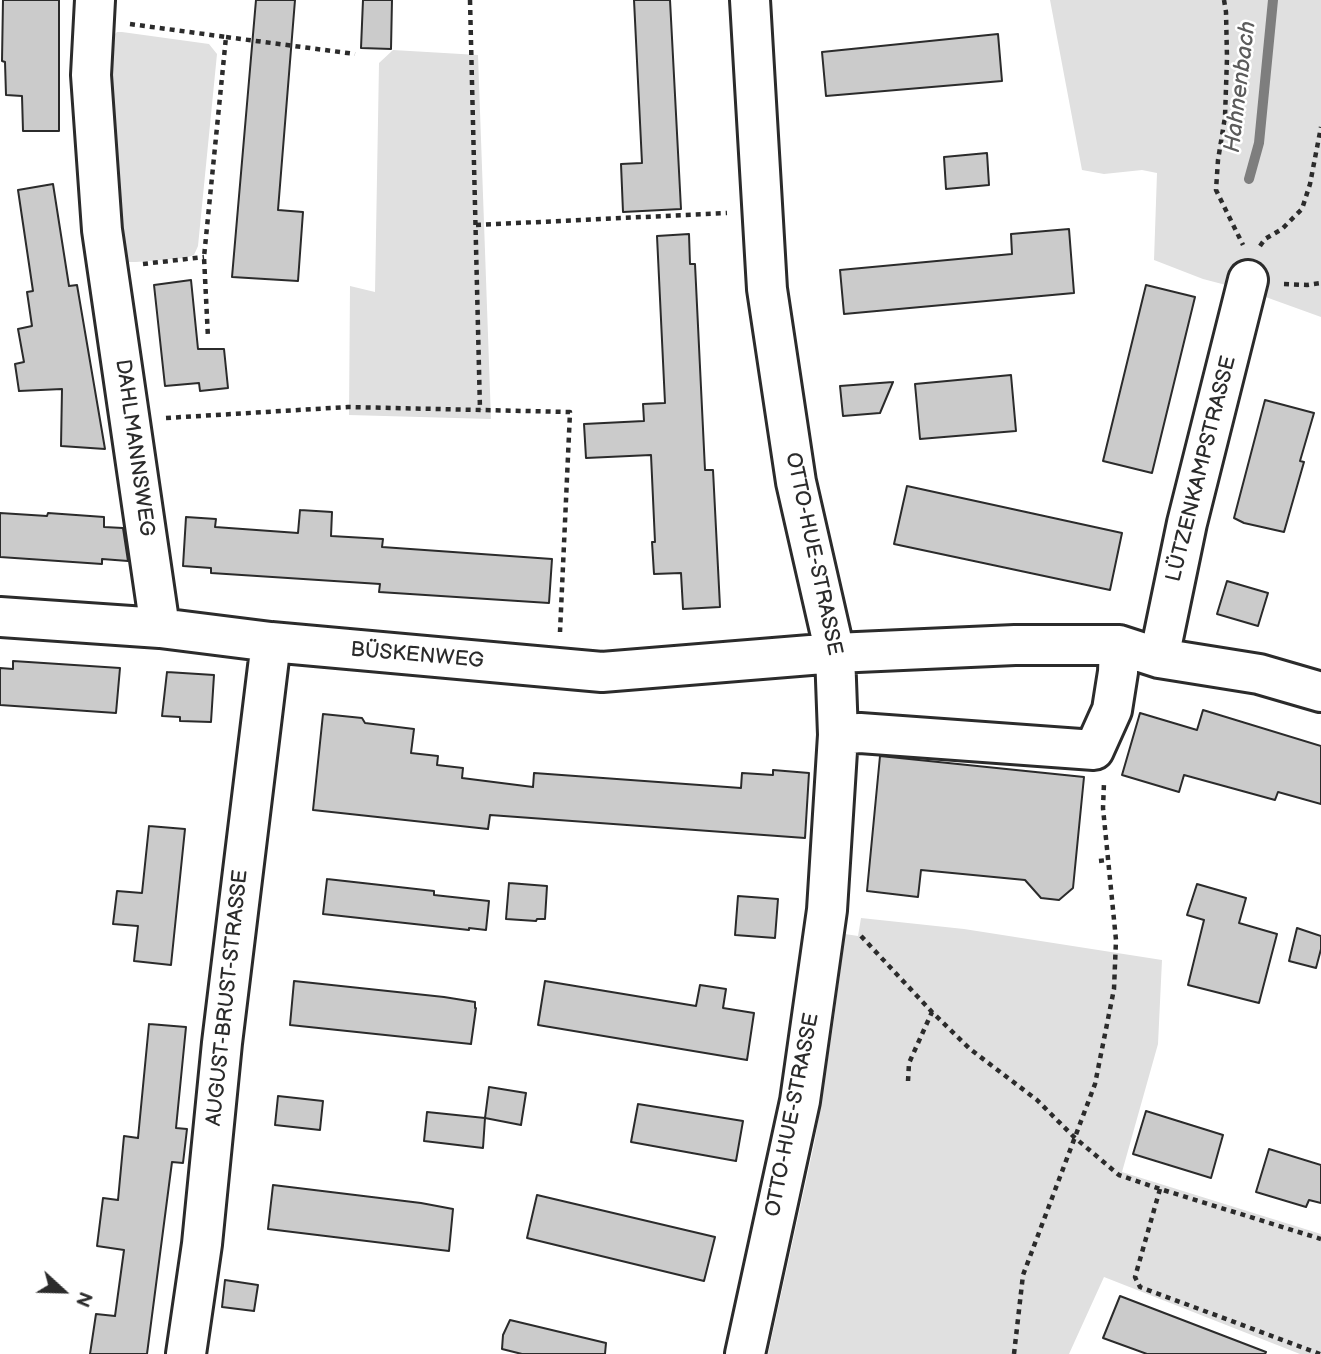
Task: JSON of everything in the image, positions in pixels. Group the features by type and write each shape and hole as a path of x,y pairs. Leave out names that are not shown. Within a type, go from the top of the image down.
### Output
{"street":[{"name":"OTTO-HUE-STRASSE","path":"745,1354 800,1101 827,910 838,735 835,653 796,482 768,289 750,0"},
{"name":"DAHLMANNSWEG","path":"95,10 91,75 102,230 160,628"},
{"name":"LÜTZENKAMPSTRASSE","path":"1159,658 1187,523 1250,260"},
{"name":"BÜSKENWEG","path":"0,617 160,628 271,642 601,673 835,653"},
{"name":"AUGUST-BRUST-STRASSE","path":"186,1354 202,1244 222,1044 271,642"},
{"path":"838,735 860,733 980,737 1094,750 1112,710 1119,645"},
{"path":"835,653 1007,655 1119,645 1159,658 1259,674 1321,692"}],"path":[{"path":"470,0 480,410"},
{"path":"1224,0 1225,105 1216,190 1250,260"},
{"path":"95,10 226,37 355,54"},
{"path":"208,338 204,257 226,37"},
{"path":"1250,260 1265,239 1282,229 1302,209 1310,184 1321,127"},
{"path":"476,225 763,211"},
{"path":"108,268 204,257"},
{"path":"131,421 348,407 570,412 558,668"},
{"path":"1014,1354 1023,1275 1095,1084 1114,989 1116,940 1103,808 1104,776 1094,750"},
{"path":"1099,861 1108,860"},
{"path":"827,910 855,930 970,1049 1037,1100 1074,1137 1119,1175 1321,1239"},
{"path":"908,1081 909,1063 932,1012"},
{"path":"1160,1189 1135,1277 1140,1287 1320,1354"}],"shaded area":[{"path":"1050,0 1321,0 1321,317 1249,291 1203,279 1154,260 1157,173 1142,170 1104,174 1082,170"},
{"path":"117,32 209,44 217,54 198,246 194,255 185,258 124,262 111,103 113,36"},
{"path":"393,50 478,55 491,419 349,415 350,286 375,292 379,63"},
{"path":"861,918 964,929 1162,960 1158,1044 1122,1172 1321,1234 1321,1354 1300,1354 1104,1277 1069,1354 768,1354 815,1140 845,934 858,936"}],"building":[{"path":"3,0 59,0 59,131 23,131 22,96 6,95 5,62 2,61"},
{"path":"256,0 295,0 278,210 303,212 298,281 232,277"},
{"path":"363,0 392,0 391,49 361,48"},
{"path":"634,0 670,0 681,209 623,212 621,164 642,163"},
{"path":"998,34 1002,81 826,96 822,52"},
{"path":"987,153 989,185 946,189 944,157"},
{"path":"53,184 69,286 77,285 105,449 61,446 62,389 19,391 15,364 24,362 18,329 32,326 27,292 33,291 18,190"},
{"path":"1069,229 1074,293 844,314 840,270 1012,254 1011,234"},
{"path":"689,234 690,264 695,264 705,470 713,470 720,607 683,609 681,573 654,574 651,455 586,458 584,424 644,421 643,404 665,403 657,236"},
{"path":"191,280 198,349 224,349 228,388 200,391 199,383 165,386 154,285"},
{"path":"1146,285 1195,297 1152,473 1103,461"},
{"path":"1011,375 1016,431 920,439 915,384"},
{"path":"893,382 880,413 843,416 840,386"},
{"path":"1265,400 1314,413 1300,461 1304,462 1284,532 1244,523 1234,518"},
{"path":"907,486 1122,533 1110,590 894,544"},
{"path":"300,510 332,512 331,536 383,539 382,547 552,559 549,603 379,592 380,584 211,573 211,568 183,566 186,517 216,519 215,527 298,533"},
{"path":"0,513 104,517 104,527 123,528 128,561 102,559 102,564 0,557"},
{"path":"1227,581 1268,593 1258,626 1217,614"},
{"path":"13,661 120,668 116,713 0,705 0,668 13,669"},
{"path":"167,672 214,675 211,722 180,721 180,717 162,716"},
{"path":"1203,710 1321,746 1321,804 1278,792 1275,800 1184,775 1179,792 1122,775 1140,713 1197,730"},
{"path":"323,714 362,718 365,723 414,729 411,753 438,756 437,765 463,768 462,778 533,787 534,773 741,788 742,773 773,775 773,770 809,773 805,838 490,815 488,829 313,810"},
{"path":"880,756 1084,777 1073,888 1059,900 1041,898 1025,880 921,870 918,897 867,891"},
{"path":"149,826 185,829 171,965 134,961 138,926 113,924 117,891 142,893"},
{"path":"327,879 434,891 434,895 489,901 486,930 323,914"},
{"path":"509,883 547,886 545,919 506,919"},
{"path":"1197,884 1246,898 1239,923 1277,934 1259,1003 1188,985 1204,920 1187,915"},
{"path":"738,896 778,899 775,938 735,935"},
{"path":"1297,928 1321,936 1316,968 1289,961"},
{"path":"294,981 475,1002 471,1044 290,1025"},
{"path":"545,981 696,1006 700,985 726,989 723,1008 754,1013 747,1060 538,1025"},
{"path":"149,1024 186,1027 176,1128 187,1129 183,1163 172,1162 147,1354 90,1354 96,1314 115,1316 124,1250 97,1246 103,1198 118,1200 124,1136 138,1138"},
{"path":"489,1087 526,1093 521,1125 485,1118"},
{"path":"278,1096 323,1101 320,1130 275,1125"},
{"path":"638,1104 743,1121 736,1161 631,1142"},
{"path":"1146,1111 1223,1135 1211,1178 1133,1154"},
{"path":"427,1112 485,1118 483,1148 424,1141"},
{"path":"1269,1149 1321,1165 1321,1203 1309,1200 1306,1207 1256,1192"},
{"path":"273,1185 453,1209 449,1251 268,1229"},
{"path":"537,1195 715,1237 704,1281 527,1238"},
{"path":"225,1280 258,1285 254,1311 222,1307"},
{"path":"1120,1296 1266,1352 1147,1354 1103,1338"},
{"path":"510,1320 606,1343 605,1354 522,1354 502,1349 503,1335"}],"waterway":[{"name":"Hahnenbach","path":"1249,179 1259,143 1273,0"}]}
